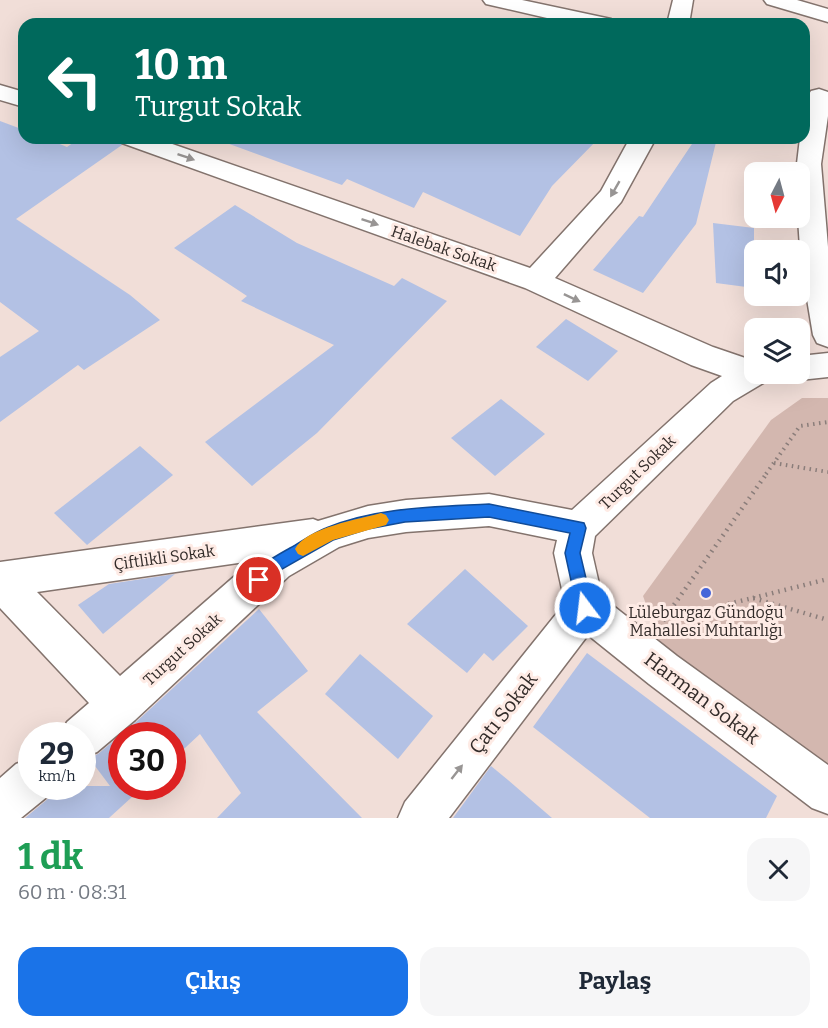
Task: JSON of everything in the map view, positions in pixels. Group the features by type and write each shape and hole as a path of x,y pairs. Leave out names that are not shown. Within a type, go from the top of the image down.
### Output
{"street":[{"path":"493,0 576,18"},
{"path":"679,18 683,0"},
{"path":"774,0 828,16"},
{"path":"0,92 18,98"},
{"path":"817,96 808,164 815,263 828,335"},
{"name":"Halebak Sokak","path":"148,144 535,281 702,356 744,371"},
{"path":"535,281 612,196 640,144"},
{"path":"810,367 828,365"},
{"name":"Turgut Sokak","path":"96,725 276,564 329,534 368,522 405,516 489,510 578,528 714,399 744,380"},
{"path":"578,528 573,553 585,608"},
{"name":"Çiftlikli Sokak","path":"0,580 329,534"},
{"path":"0,580 120,705"},
{"name":"Harman Sokak","path":"585,608 663,670 828,792"},
{"name":"Çatı Sokak","path":"421,818 585,608"},
{"path":"0,807 18,792"}],"path":[{"path":"664,619 800,426 828,422"},
{"path":"774,463 828,472"},
{"path":"664,619 828,579"},
{"path":"753,598 828,620"},
{"path":"664,619 674,626"}],"shaded area":[{"path":"802,398 828,398 828,770 662,648 643,596 771,420"}],"building":[{"path":"0,121 18,128 18,144 60,144 67,147 71,144 121,144 16,219 130,295 160,320 84,370 78,365 0,422 0,357 39,331 0,302"},
{"path":"229,144 593,144 552,186 520,236 423,192 414,208 347,179 342,185"},
{"path":"692,144 716,144 696,224 643,293 593,270 639,216 643,217"},
{"path":"235,205 297,243 394,286 402,278 447,301 317,433 252,486 205,442 334,345 241,301 247,296 174,248"},
{"path":"713,223 754,228 754,240 744,240 744,287 716,283"},
{"path":"566,319 618,351 588,381 536,347"},
{"path":"501,399 545,434 495,476 451,438"},
{"path":"140,446 173,475 87,545 54,513"},
{"path":"465,569 528,626 493,661 484,653 467,673 407,624"},
{"path":"175,574 103,634 78,605 109,584"},
{"path":"259,609 308,671 257,712 362,818 217,818 241,793 200,734 186,747 186,722 136,722"},
{"path":"587,653 777,796 766,818 650,818 533,727"},
{"path":"360,654 433,716 398,759 325,694"},
{"path":"108,746 108,783 96,767 96,755"},
{"path":"491,766 508,780 552,818 453,818"},
{"path":"96,786 108,786 108,800 129,800 109,818 25,818 47,800 96,800"}],"slow traffic":[{"path":"303,549 329,534 381,520"}],"place":[{"name":"Lüleburgaz Gündoğu Mahallesi Muhtarlığı","path":"706,593"}],"route":[{"path":"259,580 276,564 329,534 368,522 405,516 489,510 578,528 573,553 585,608"}]}
